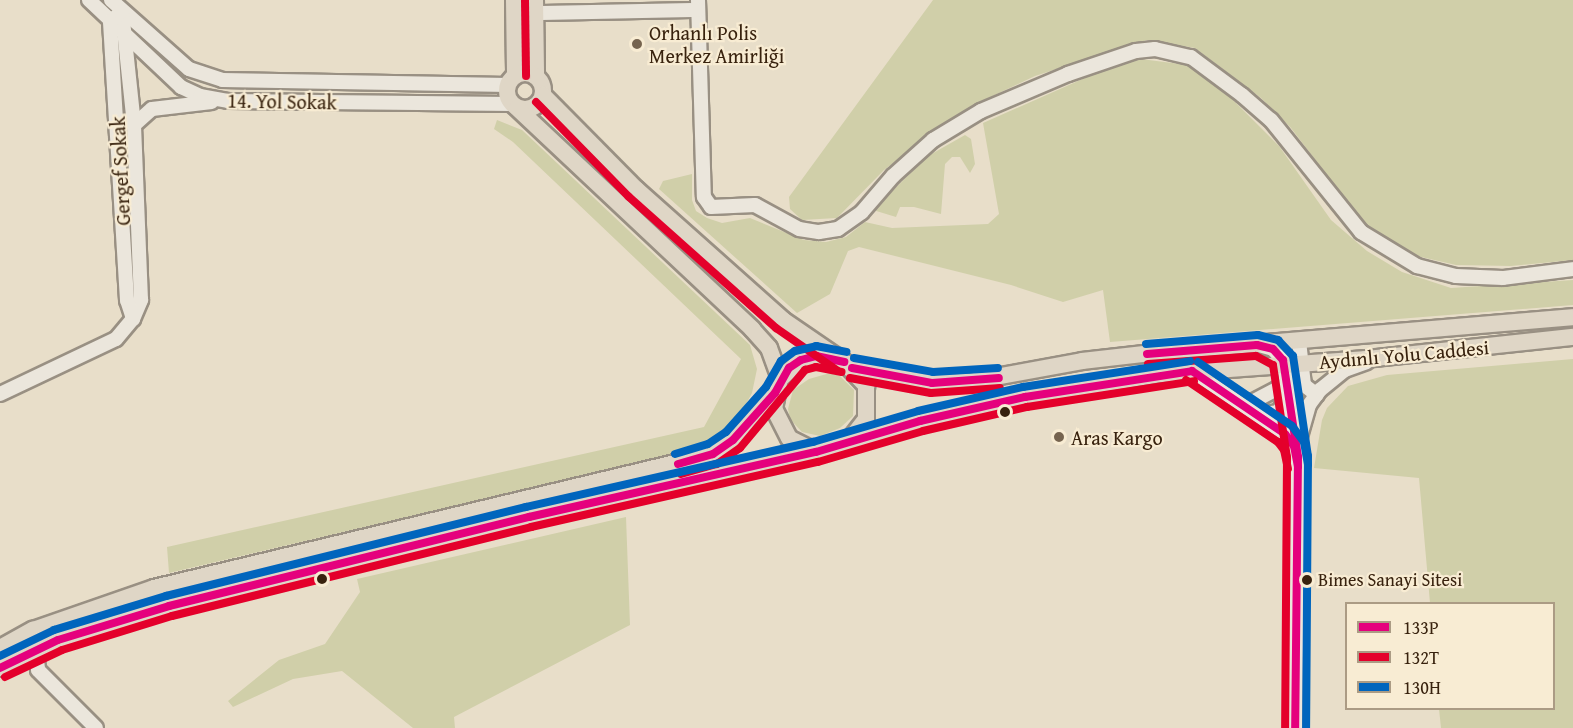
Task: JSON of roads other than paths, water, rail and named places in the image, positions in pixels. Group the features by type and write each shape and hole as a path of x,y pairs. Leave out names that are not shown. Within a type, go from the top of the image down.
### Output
{"main road":[{"path":"514,0 511,80 514,106 770,348 777,386 779,425 789,438 816,452"},
{"path":"536,6 536,76"},
{"path":"511,80 525,72 536,76 543,84 543,95 533,108 514,106"},
{"path":"0,668 36,650 100,625 169,606 529,517 816,452 846,444 859,433 869,402 866,386 848,365 798,334 636,189 543,95"},
{"path":"620,204 636,189"},
{"name":"Aydınlı Yolu Caddesi","path":"848,365 932,382 968,382 1082,361 1573,317"},
{"name":"Aydınlı Yolu Caddesi","path":"846,444 1025,397 1192,371 1378,358 1573,337"},
{"path":"0,648 33,630 154,588 712,454 739,434 789,368 808,358 830,357 848,365"}],"street":[{"name":"14. Yol Sokak","path":"89,0 181,87 200,96 228,101 514,106"},
{"name":"14. Yol Sokak","path":"111,0 189,69 222,80 511,80"},
{"path":"536,6 698,5 704,197 711,207 755,205 799,229 819,232 838,229 862,212 893,176 933,140 981,111 1068,74 1136,51 1155,50 1191,57 1242,95 1271,120 1361,232 1417,266 1456,276 1503,278 1573,269"},
{"path":"110,22 122,11"},
{"name":"Gergef Sokak","path":"0,394 116,339 133,319 141,300 134,125 122,11"},
{"name":"Gergef Sokak","path":"110,22 128,300 133,319"},
{"name":"Gergef Sokak","path":"134,125 144,114 163,106 228,101"},
{"path":"1299,341 1304,385 1317,395"},
{"path":"1257,345 1273,349 1284,365 1298,457"},
{"path":"1295,728 1298,457 1301,427 1317,395 1345,370 1378,358"},
{"path":"1192,371 1285,434 1298,457"},
{"path":"1254,412 1254,402 1278,388 1304,385"},
{"path":"1254,412 1280,412 1287,399 1288,387"},
{"path":"36,650 38,669 96,728"}],"place":[{"name":"Orhanlı Polis Merkez Amirliği","path":"637,44"},
{"name":"Aras Kargo","path":"1059,437"},
{"name":"Bimes Sanayi Sitesi","path":"1307,580"}]}
